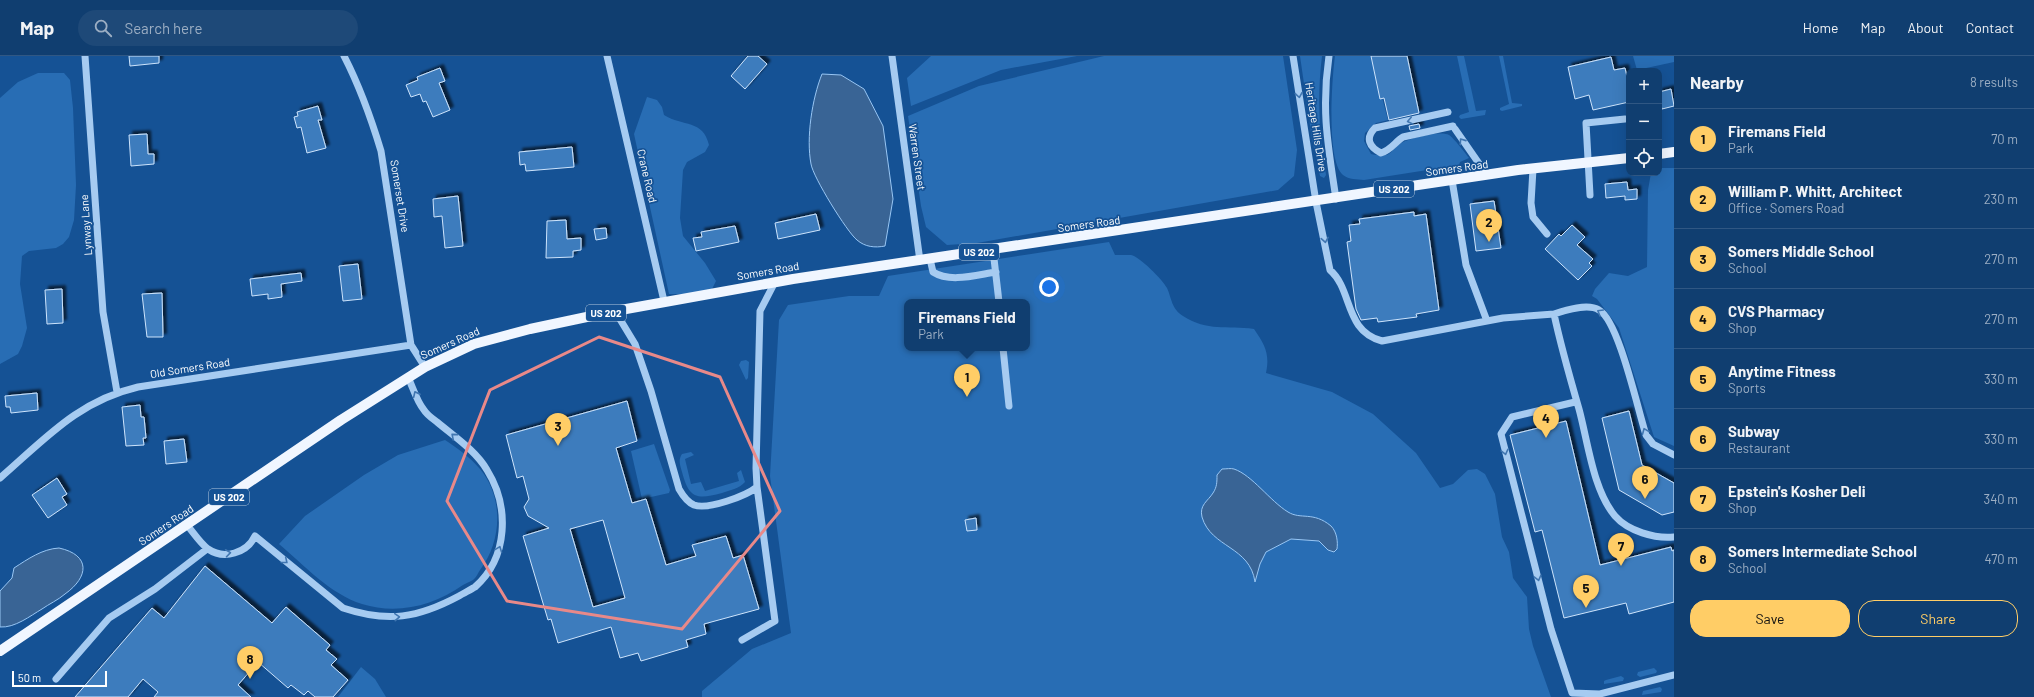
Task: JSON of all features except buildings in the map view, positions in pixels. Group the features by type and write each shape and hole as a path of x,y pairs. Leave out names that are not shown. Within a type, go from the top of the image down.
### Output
{"main road":[{"path":"1662,154 1674,152"},
{"name":"Somers Road","path":"0,651 341,420 425,367 474,344 499,336 615,311 775,282 1336,199 1452,180 1626,158"}],"street":[{"name":"Lynway Lane","path":"85,56 103,312 117,392"},
{"name":"Somerset Drive","path":"344,56 355,78 372,120 381,151 411,345"},
{"name":"Crane Road","path":"607,56 664,302"},
{"name":"Warren Street","path":"892,56 925,260"},
{"name":"Heritage Hills Drive","path":"1293,56 1316,202 1330,270 1338,277 1347,304 1358,325 1378,340 1382,341 1508,318 1554,314 1586,308 1598,309 1607,317 1618,341 1646,435 1653,444 1674,455"},
{"name":"Heritage Hills Drive","path":"1329,56 1324,104 1329,157 1336,199"},
{"path":"1448,112 1375,128 1370,134 1369,142 1373,149 1381,153 1388,151 1403,138 1454,127 1486,176"},
{"path":"1590,195 1586,123 1625,119"},
{"path":"1533,169 1531,203 1533,217 1547,234"},
{"path":"1452,180 1466,265 1488,321"},
{"path":"993,250 999,299"},
{"path":"925,260 933,272 941,277 953,278 996,272"},
{"path":"742,640 775,621 757,487 756,468 760,311 775,282"},
{"path":"615,311 635,344 651,391 679,489 684,498 693,504 708,506 750,493 757,487"},
{"path":"1554,314 1575,402 1603,495 1616,517 1627,526 1653,536 1674,537"},
{"name":"Old Somers Road","path":"0,478 77,412 96,401 117,392 138,387 411,345"},
{"path":"411,345 425,367"},
{"path":"1003,351 1009,406"},
{"path":"187,525 207,549 222,555 242,551 250,545 254,536 343,608 370,616 385,618 405,616 437,608 474,587 492,566 501,543 503,527 500,503 488,471 474,453 423,410 408,378"},
{"path":"1575,402 1512,417 1501,434 1551,629 1572,693 1601,695 1674,676"},
{"path":"56,679 109,618 155,589 207,549"}],"highlighted area":[{"path":"599,337 720,377 780,511 682,629 507,601 447,501 490,390"}],"shaded area":[{"path":"931,56 1077,56 1001,70 911,106 907,78"},
{"path":"1104,56 1283,56 1297,150 1294,176 1278,190 977,243 947,245 926,227 921,206 908,116 979,86"},
{"path":"1300,56 1322,56 1319,101 1320,130 1326,175 1324,178 1320,176 1312,139"},
{"path":"1335,56 1371,56 1388,120 1376,123 1365,133 1364,141 1371,154 1388,155 1398,145 1407,140 1440,133 1451,136 1469,158 1460,162 1459,165 1364,180 1345,177 1338,167 1334,154 1332,137 1332,100"},
{"path":"1457,56 1464,56 1476,111 1486,110 1485,115 1461,119 1459,117 1460,115 1469,112"},
{"path":"1499,56 1503,56 1512,103 1522,104 1522,106 1502,111 1500,108 1509,104"},
{"path":"1633,56 1674,56 1674,62 1646,68 1636,68"},
{"path":"38,73 64,73 70,80 73,108 76,185 74,220 69,237 63,244 56,248 29,251 22,256 20,284 27,328 18,354 0,364 0,98 18,82"},
{"path":"822,74 841,75 864,89 883,126 893,199 885,246 878,247 863,244 852,235 824,192 813,171 809,142 811,119 815,95"},
{"path":"647,97 657,100 662,107 664,115 671,119 697,127 706,137 709,145 705,152 687,162 683,170 680,218 683,236 705,263 716,281 712,289 696,294 669,294 634,134"},
{"path":"1662,168 1674,168 1674,446 1654,437 1619,328 1597,299 1592,296 1595,289 1609,273 1628,276 1647,267 1648,190 1650,176 1662,176"},
{"path":"1109,242 1115,255 1131,255 1135,257 1156,274 1167,288 1174,307 1183,316 1192,321 1209,326 1254,329 1266,350 1266,373 1332,392 1373,414 1416,453 1440,488 1453,484 1468,470 1477,469 1485,474 1495,494 1502,537 1509,552 1513,578 1527,597 1529,629 1533,646 1551,697 702,697 702,691 752,649 791,633 770,476 779,320 788,305 849,296 879,296 888,276"},
{"path":"746,360 749,362 748,378 746,380 739,365 741,361"},
{"path":"445,440 468,457 480,469 488,480 496,506 497,520 493,546 487,559 473,580 427,603 388,609 375,607 350,599 328,586 279,544 305,516 364,475 398,455"},
{"path":"654,444 670,490 669,493 642,499 631,451"},
{"path":"691,452 694,455 685,459 691,484 701,482 705,491 739,481 737,473 741,470 745,482 737,488 722,493 706,496 695,495 691,492 685,481 680,463 682,454"},
{"path":"1222,469 1233,469 1241,472 1288,512 1325,521 1335,531 1337,549 1334,552 1328,550 1319,541 1291,539 1266,552 1260,564 1255,582 1252,570 1246,561 1213,535 1202,517 1201,513 1203,506 1214,491 1217,475"},
{"path":"59,548 69,551 77,556 81,561 83,567 79,581 62,596 17,624 0,627 0,591 12,578 14,568 41,552"},
{"path":"361,667 375,679 386,697 338,697"},
{"path":"1654,668 1657,671 1656,673 1640,677 1637,675 1638,672"},
{"path":"1621,676 1624,678 1623,681 1604,684 1604,681 1606,680"},
{"path":"1660,687 1662,689 1661,692 1642,695 1643,691"}],"place":[{"name":"William P. Whitt, Architect","path":"1489,242"},
{"name":"Firemans Field","path":"967,397"},
{"name":"CVS Pharmacy","path":"1546,438"},
{"name":"Somers Middle School","path":"558,446"},
{"name":"Subway","path":"1645,499"},
{"name":"Epstein's Kosher Deli","path":"1621,566"},
{"name":"Anytime Fitness","path":"1586,608"},
{"name":"Somers Intermediate School","path":"250,679"}]}
